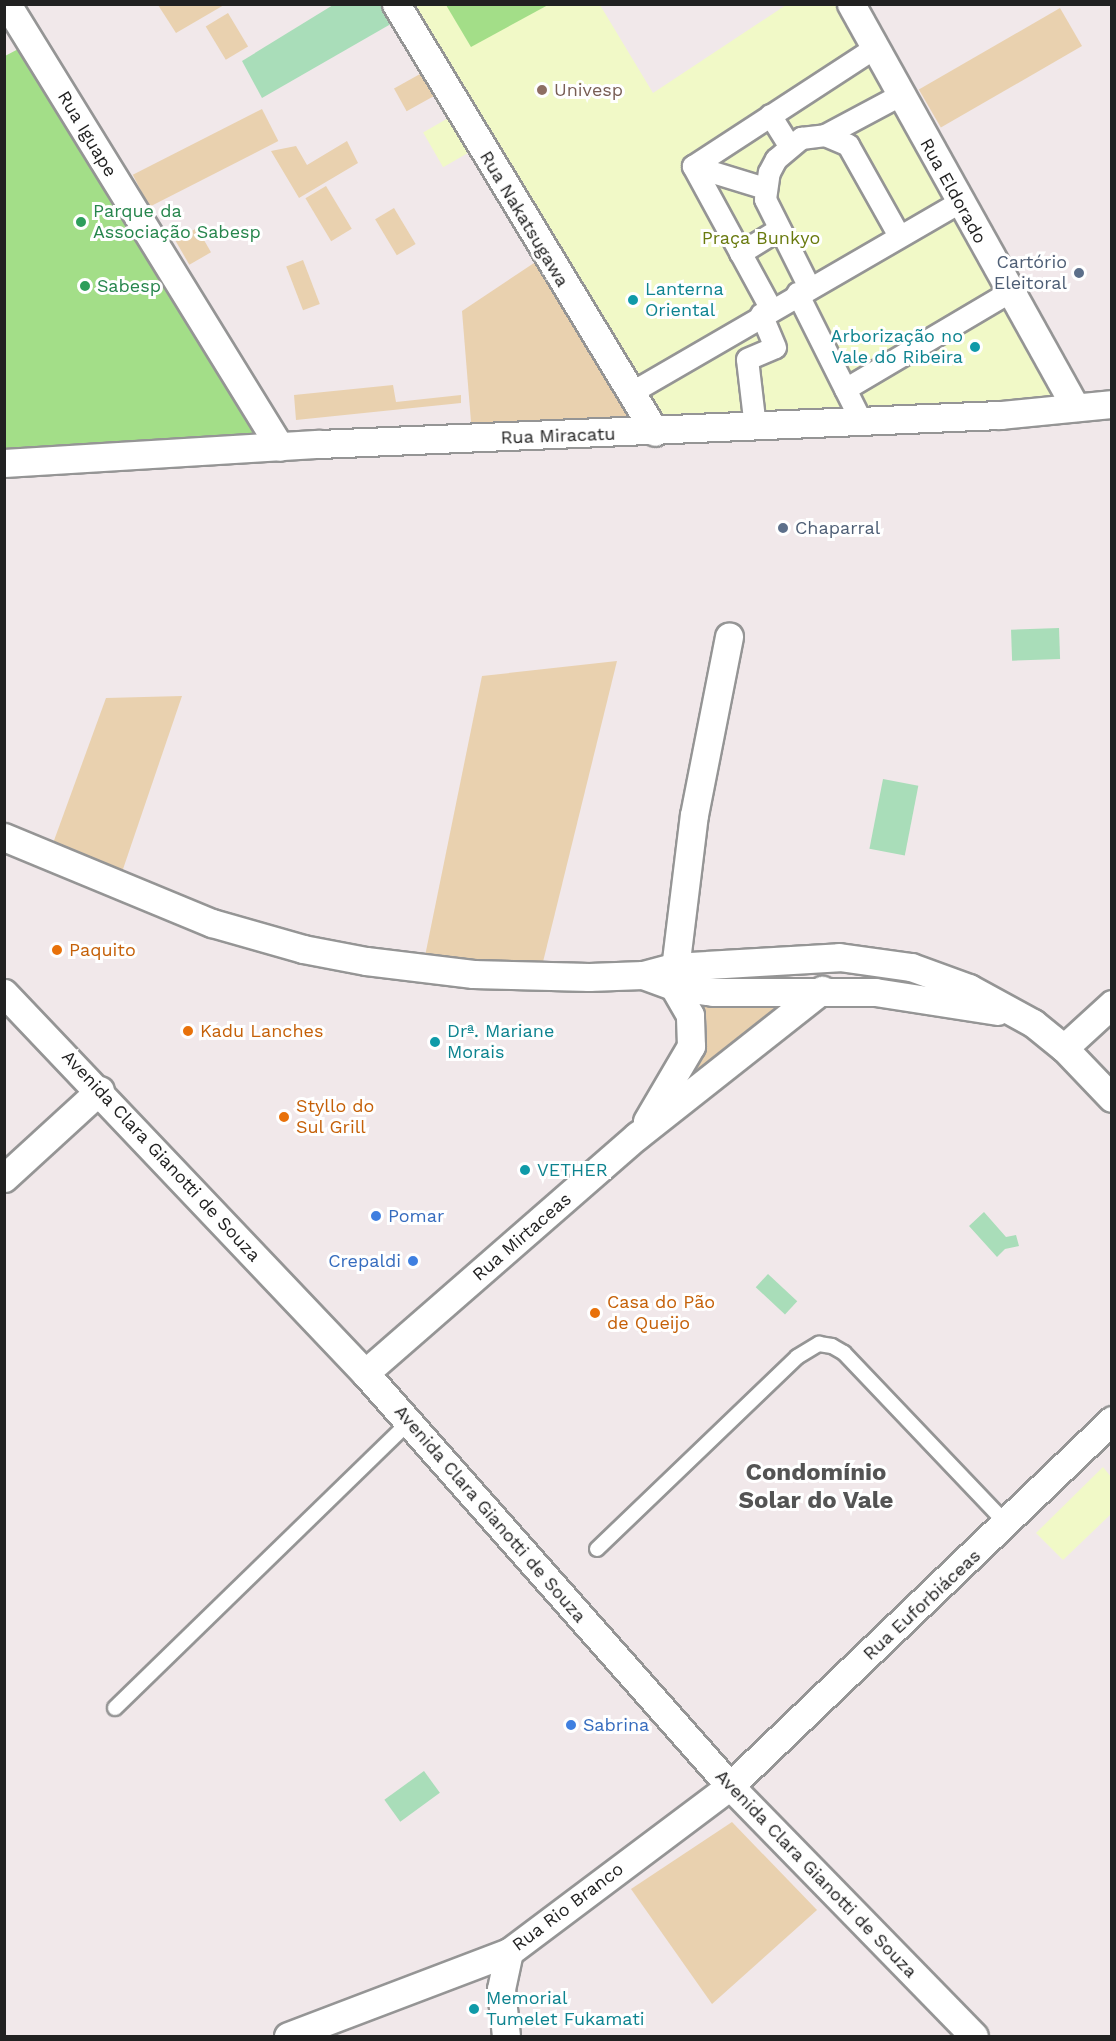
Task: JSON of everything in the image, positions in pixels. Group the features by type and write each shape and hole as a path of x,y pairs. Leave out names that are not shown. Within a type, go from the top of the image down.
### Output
{"street":[{"name":"Rua Iguape","path":"7,4 280,447"},
{"name":"Rua Nakatsugawa","path":"396,4 655,432"},
{"name":"Rua Eldorado","path":"850,4 1075,408"},
{"path":"693,166 874,48"},
{"path":"825,135 900,95"},
{"path":"770,116 789,146"},
{"path":"861,422 765,199 765,188 776,159 789,146 812,135 825,135 848,145 898,234"},
{"path":"693,166 765,188"},
{"path":"693,166 740,253 766,311 775,348 747,359 755,427"},
{"path":"630,393 898,234 959,202"},
{"path":"740,253 779,229"},
{"path":"845,389 1009,292"},
{"name":"Rua Miracatu","path":"4,463 280,447 861,422 1112,405"},
{"path":"637,1136 691,1046 690,1016 673,977 694,815 729,636"},
{"path":"4,837 160,904 303,949 473,974 673,977 822,958 855,958 911,967 969,988 1014,1013 1064,1048 1112,1098"},
{"path":"822,958 822,990"},
{"path":"673,977 726,992 822,990 875,992 1014,1013"},
{"name":"Rua Mirtaceas","path":"365,1373 637,1136 822,990"},
{"name":"Avenida Clara Gianotti de Souza","path":"4,993 100,1090 365,1373 730,1786 974,2037"},
{"path":"1064,1048 1112,1004"},
{"path":"4,1178 100,1090"},
{"name":"Rua Euforbiáceas","path":"730,1786 1007,1524 1112,1420"},
{"name":"Rua Rio Branco","path":"288,2037 509,1952 730,1786"},
{"path":"506,2037 501,1989 509,1952"}],"lane":[{"path":"597,1549 797,1357 819,1344 832,1346 844,1353 1007,1524"},
{"path":"115,1708 409,1422"}],"shaded area":[{"path":"158,5 224,5 176,33"},
{"path":"333,5 386,5 396,21 262,98 242,61"},
{"path":"1060,8 1082,46 941,128 919,90"},
{"path":"228,13 248,46 226,60 206,26"},
{"path":"429,69 442,92 407,111 394,88"},
{"path":"262,109 278,141 149,207 133,175"},
{"path":"347,141 358,163 299,198 271,151 296,146 307,165"},
{"path":"326,186 352,229 331,241 305,198"},
{"path":"394,208 416,244 397,255 375,219"},
{"path":"197,228 211,252 189,265 175,240"},
{"path":"540,259 632,420 472,434 462,311"},
{"path":"303,260 320,304 303,310 286,266"},
{"path":"393,385 396,402 461,395 461,403 296,420 294,395"},
{"path":"1059,628 1060,659 1012,661 1011,630"},
{"path":"617,661 542,966 424,961 482,676"},
{"path":"182,696 121,875 52,846 106,698"},
{"path":"883,779 918,786 905,856 869,849"},
{"path":"796,999 671,1099 707,1037 706,1016 699,1001"},
{"path":"984,1212 1006,1237 1016,1235 1019,1246 1005,1249 997,1257 969,1226"},
{"path":"768,1274 797,1301 785,1314 756,1287"},
{"path":"424,1771 440,1793 400,1822 384,1800"},
{"path":"732,1822 817,1910 712,2004 631,1889"}],"green space":[{"name":"Praça Bunkyo","path":"413,5 600,5 653,93 786,5 835,5 1061,402 658,423"},
{"path":"446,5 548,5 471,47"},
{"name":"Parque da Associação Sabesp","path":"43,36 291,434 5,456 5,56"},
{"path":"450,117 470,152 443,167 423,132"},
{"path":"1103,1467 1111,1477 1111,1514 1063,1560 1036,1533"}],"place":[{"name":"Univesp","path":"542,90"},
{"name":"Parque da Associação Sabesp","path":"81,222"},
{"name":"Cartório Eleitoral","path":"1079,273"},
{"name":"Sabesp","path":"85,286"},
{"name":"Lanterna Oriental","path":"633,300"},
{"name":"Arborização no Vale do Ribeira","path":"975,347"},
{"name":"Chaparral","path":"783,528"},
{"name":"Paquito","path":"57,950"},
{"name":"Kadu Lanches","path":"188,1031"},
{"name":"Drª. Mariane Morais","path":"435,1042"},
{"name":"Styllo do Sul Grill","path":"284,1117"},
{"name":"VETHER","path":"525,1170"},
{"name":"Pomar","path":"376,1216"},
{"name":"Crepaldi","path":"413,1261"},
{"name":"Casa do Pão de Queijo","path":"595,1313"},
{"name":"Sabrina","path":"571,1725"},
{"name":"Memorial Tumelet Fukamati","path":"474,2009"}],"district":[{"name":"Condomínio Solar do Vale","path":"816,1487"}]}
